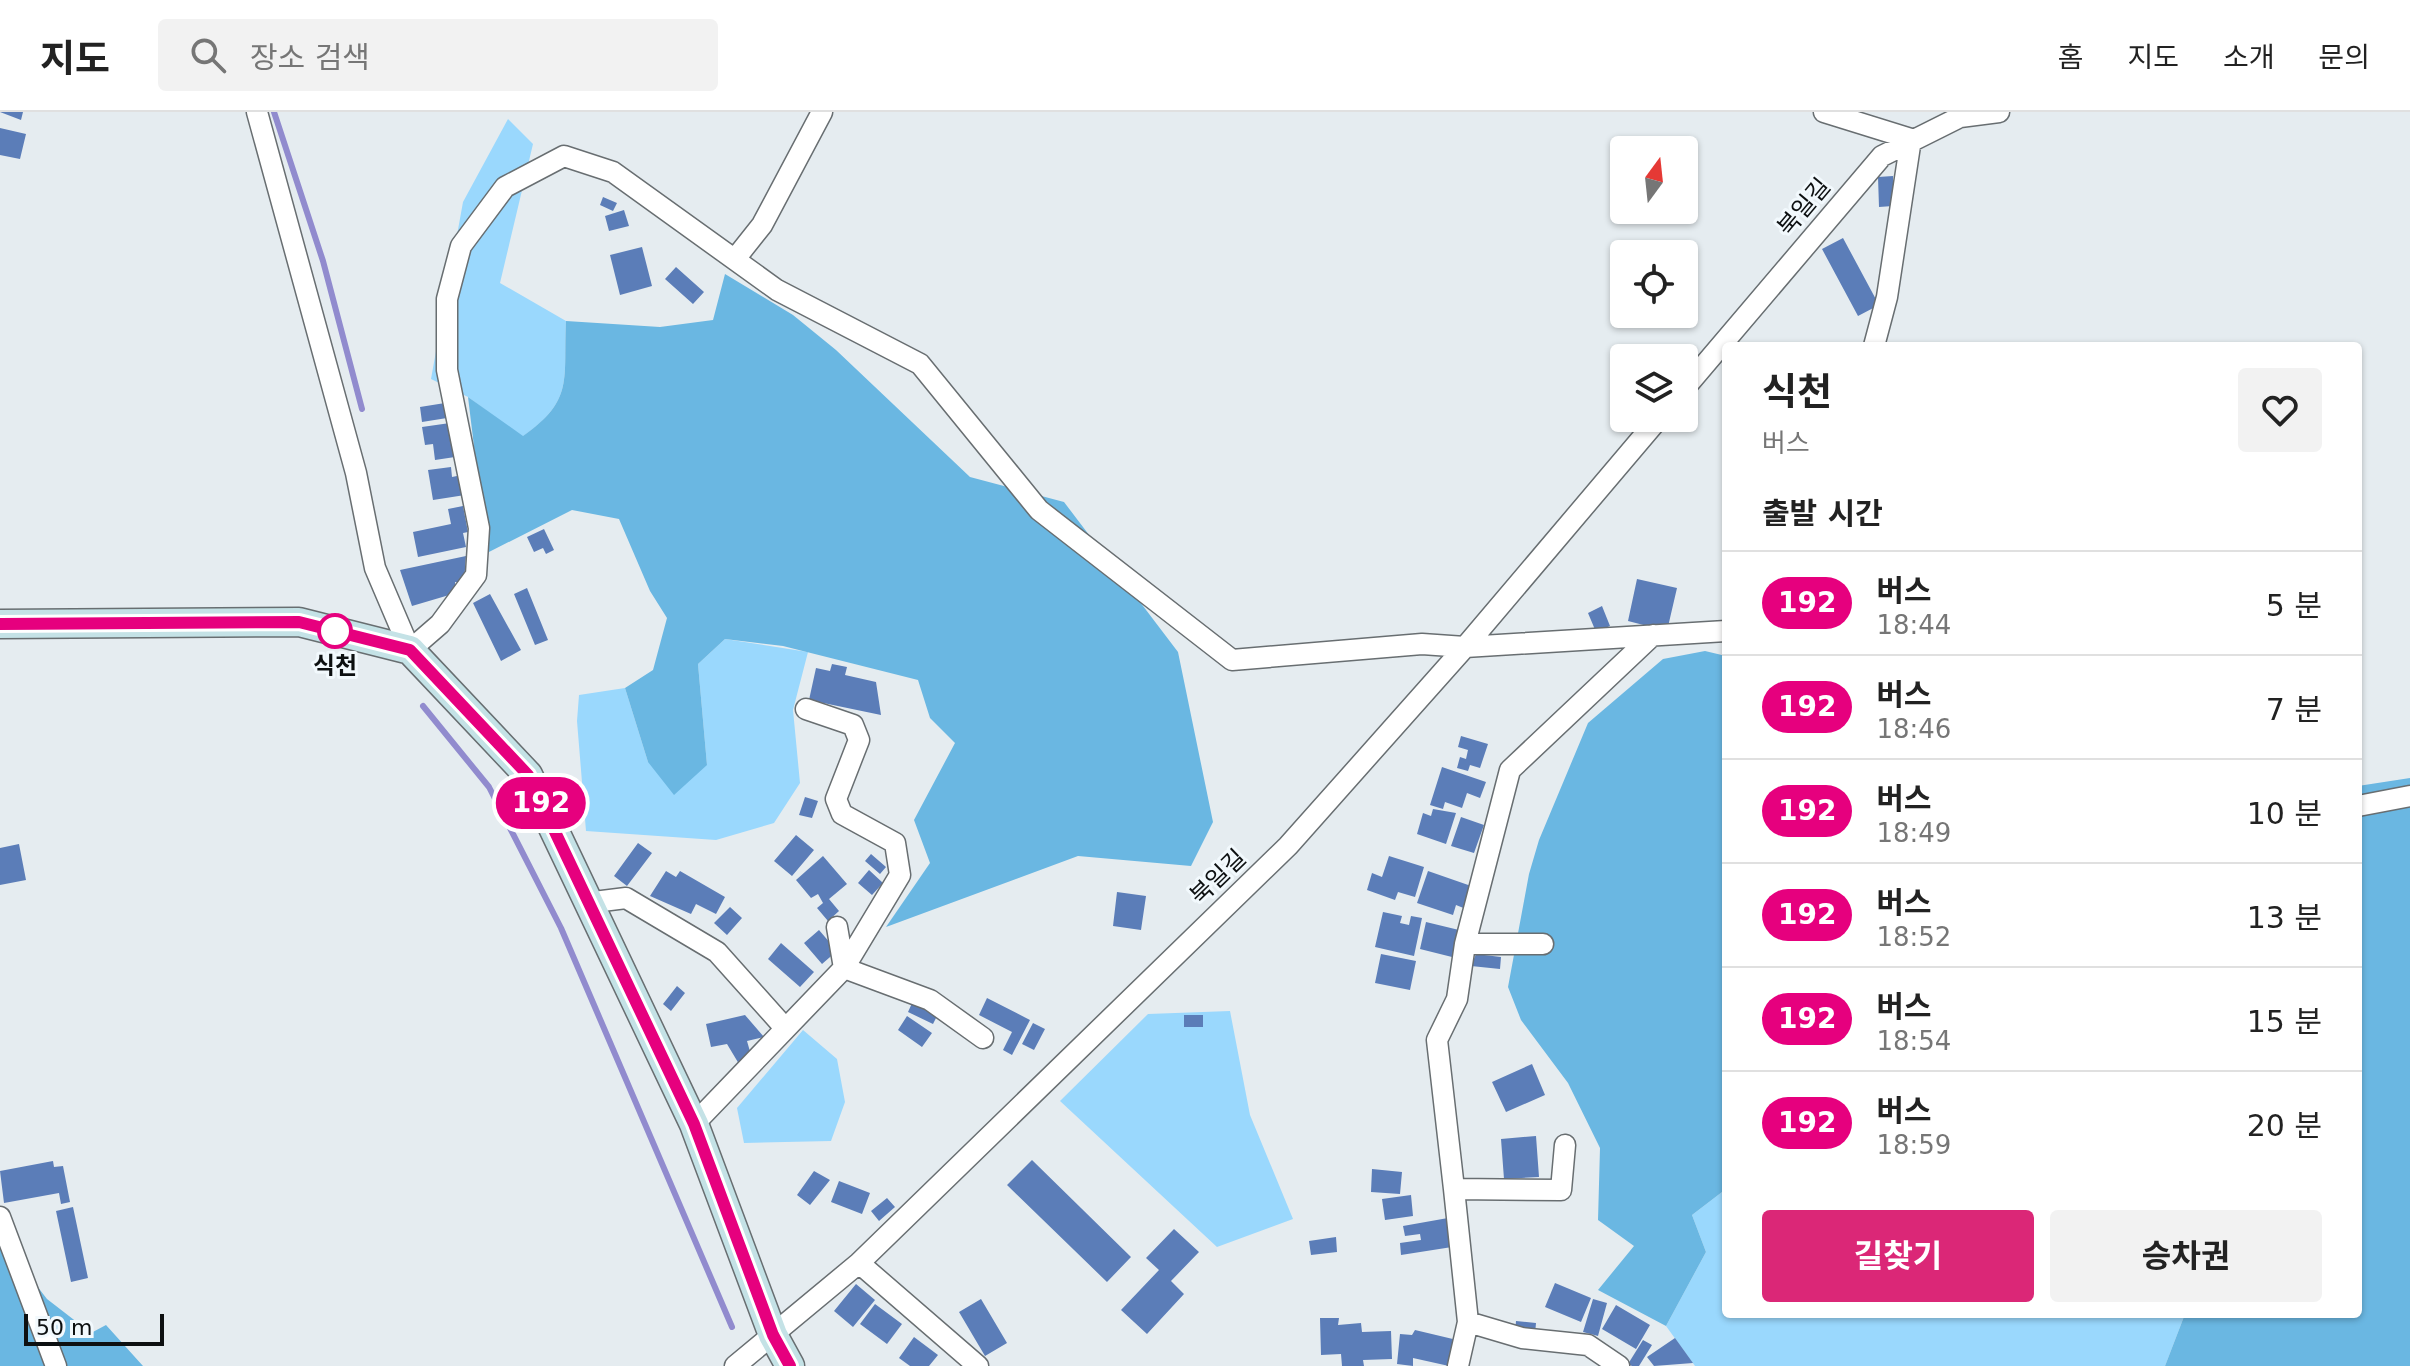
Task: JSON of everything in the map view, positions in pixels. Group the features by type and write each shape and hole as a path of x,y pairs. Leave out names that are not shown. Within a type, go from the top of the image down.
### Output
{"street":[{"path":"257,112 356,473 375,568 410,650 528,775 586,903 694,1124 773,1335 790,1366"},
{"path":"735,259 762,225 822,112"},
{"path":"1824,112 1911,139 1887,297 1875,342"},
{"name":"북일길","path":"1724,342 1882,156 1962,115 1999,112"},
{"path":"410,650 440,624 476,575 479,528 447,370 447,299 461,246 505,187 564,156 613,172 777,290 920,364 1039,510 1232,660 1422,644 1465,647 1722,631"},
{"name":"북일길","path":"1698,373 1722,344"},
{"name":"북일길","path":"735,1366 859,1263 1288,846 1465,647 1647,432"},
{"path":"0,624 299,622 410,650"},
{"path":"1458,1366 1468,1322 1437,1040 1457,999 1465,944 1510,770 1653,635"},
{"path":"694,1124 844,968 900,875 895,843 842,814 836,799 859,740 853,725 806,709"},
{"path":"2362,805 2410,796"},
{"path":"586,903 626,898 717,952 785,1028"},
{"path":"837,927 844,968"},
{"path":"1465,944 1543,944"},
{"path":"844,968 930,1000 983,1038"},
{"path":"1454,1189 1561,1190 1565,1145"},
{"path":"0,1217 56,1366"},
{"path":"859,1263 978,1366"},
{"path":"1468,1322 1522,1338 1588,1345 1619,1366"}],"shaded area":[{"path":"508,119 533,144 500,283 566,321 563,387 551,412 522,437 468,397 431,379 463,202"},
{"path":"725,274 793,315 836,350 970,477 1064,502 1178,652 1213,822 1191,866 1078,856 886,927 930,863 914,820 955,743 930,718 918,680 783,646 725,639 698,664 707,765 674,795 648,762 625,688 653,670 667,618 650,591 619,519 572,510 487,553 468,397 523,436 540,423 559,399 565,373 566,321 660,327 713,320"},
{"path":"725,639 808,652 793,710 800,783 774,823 716,840 586,831 577,721 579,695 625,688 648,762 707,765 698,664"},
{"path":"1705,651 1722,655 1722,1192 1692,1215 1706,1252 1666,1326 1598,1290 1634,1246 1598,1220 1600,1148 1568,1083 1521,1020 1508,987 1529,874 1539,840 1588,723 1663,659"},
{"path":"2410,778 2410,1366 2165,1366 2183,1318 2362,1318 2362,785"},
{"path":"1230,1011 1250,1115 1293,1219 1217,1247 1060,1101 1148,1014"},
{"path":"803,1030 837,1059 845,1102 831,1141 744,1143 737,1108"},
{"path":"1722,1192 1722,1318 2183,1318 2165,1366 1695,1366 1666,1326 1706,1252 1692,1215"},
{"path":"0,1238 47,1299 91,1333 106,1325 143,1366 0,1366"}],"building":[{"path":"0,112 23,112 21,120"},
{"path":"0,128 26,134 20,159 0,155"},
{"path":"1893,176 1893,206 1879,207 1878,177"},
{"path":"603,197 617,203 613,211 600,205"},
{"path":"624,210 629,226 609,231 605,216"},
{"path":"1843,238 1879,305 1858,316 1822,249"},
{"path":"642,247 652,286 620,295 610,255"},
{"path":"676,267 704,292 693,304 665,279"},
{"path":"445,403 447,418 422,422 420,407"},
{"path":"450,423 455,457 435,460 433,444 425,445 422,427"},
{"path":"451,467 452,477 462,475 465,495 433,500 428,470"},
{"path":"463,506 468,532 463,533 466,547 418,557 413,532 451,524 448,509"},
{"path":"544,529 554,550 546,554 543,548 534,552 527,537"},
{"path":"466,556 464,582 455,582 456,593 412,606 400,570"},
{"path":"1637,579 1677,588 1667,631 1628,621"},
{"path":"527,588 548,640 535,645 514,594"},
{"path":"490,594 521,650 501,661 473,603"},
{"path":"1602,606 1610,626 1596,632 1588,613"},
{"path":"832,664 847,667 845,675 876,682 881,715 809,700 816,668 830,671"},
{"path":"1461,736 1488,744 1480,768 1470,765 1468,771 1457,768 1460,757 1466,759 1468,750 1458,747"},
{"path":"1442,767 1486,782 1480,798 1467,793 1462,808 1445,802 1443,809 1430,805"},
{"path":"805,797 818,801 812,818 799,815"},
{"path":"1433,809 1456,813 1446,844 1417,834 1423,813 1431,816"},
{"path":"1461,817 1484,825 1474,853 1451,846"},
{"path":"796,835 814,850 792,876 774,861"},
{"path":"638,843 652,853 627,886 614,876"},
{"path":"19,844 26,880 0,885 0,848"},
{"path":"871,854 886,867 880,874 865,861"},
{"path":"823,856 847,884 829,899 839,911 828,921 817,908 823,903 818,894 811,898 796,880"},
{"path":"1389,856 1424,867 1415,897 1398,892 1395,900 1367,890 1372,873 1382,877"},
{"path":"869,870 883,883 872,895 858,883"},
{"path":"666,871 676,877 680,871 725,897 716,914 696,904 691,914 650,896"},
{"path":"1428,871 1474,887 1466,909 1456,905 1453,915 1417,903"},
{"path":"1117,892 1146,896 1141,930 1113,926"},
{"path":"730,907 742,918 727,935 714,923"},
{"path":"1383,912 1402,916 1400,923 1409,925 1411,916 1422,918 1414,956 1375,947"},
{"path":"1426,922 1459,930 1452,957 1420,949"},
{"path":"819,930 837,951 822,964 804,943"},
{"path":"781,943 814,972 800,987 768,959"},
{"path":"1381,954 1416,961 1410,990 1375,983"},
{"path":"1476,954 1501,957 1500,969 1471,966"},
{"path":"677,986 685,993 671,1011 663,1004"},
{"path":"987,998 1030,1020 1012,1055 1003,1050 1012,1032 979,1015"},
{"path":"913,1001 938,1014 933,1024 908,1012"},
{"path":"745,1015 764,1037 747,1041 751,1055 739,1064 727,1044 711,1047 706,1024"},
{"path":"1184,1015 1203,1015 1203,1027 1184,1027"},
{"path":"907,1016 932,1033 922,1047 898,1030"},
{"path":"1033,1023 1045,1029 1034,1050 1022,1044"},
{"path":"1532,1064 1545,1095 1506,1112 1492,1082"},
{"path":"1536,1136 1539,1177 1504,1179 1501,1139"},
{"path":"1032,1160 1131,1257 1107,1282 1007,1185"},
{"path":"53,1161 54,1167 63,1166 70,1202 61,1204 59,1193 4,1203 0,1171"},
{"path":"1372,1169 1402,1172 1400,1194 1371,1192"},
{"path":"814,1171 830,1180 810,1205 797,1195"},
{"path":"839,1181 870,1193 862,1214 831,1202"},
{"path":"1411,1195 1413,1216 1385,1220 1382,1199"},
{"path":"887,1198 895,1207 879,1221 871,1211"},
{"path":"73,1207 88,1278 71,1282 56,1211"},
{"path":"1448,1218 1452,1247 1401,1255 1400,1243 1421,1240 1420,1234 1405,1236 1403,1226"},
{"path":"1174,1229 1199,1252 1171,1281 1184,1294 1147,1334 1121,1310 1159,1270 1146,1258"},
{"path":"1336,1237 1337,1252 1311,1255 1309,1241"},
{"path":"1555,1283 1591,1298 1581,1322 1545,1307"},
{"path":"856,1284 875,1300 853,1327 834,1311"},
{"path":"981,1299 1007,1343 985,1356 959,1312"},
{"path":"1593,1299 1607,1303 1598,1336 1583,1332"},
{"path":"875,1304 902,1324 887,1344 860,1324"},
{"path":"1616,1305 1650,1325 1636,1349 1602,1329"},
{"path":"1320,1318 1339,1318 1338,1325 1361,1323 1362,1332 1391,1331 1392,1359 1363,1360 1364,1366 1342,1366 1341,1354 1321,1355"},
{"path":"1516,1321 1536,1323 1535,1334 1515,1332"},
{"path":"1415,1330 1457,1340 1449,1366 1413,1358 1413,1366 1397,1364 1400,1334 1412,1335"},
{"path":"914,1337 938,1355 929,1366 910,1366 899,1358"},
{"path":"1675,1338 1693,1363 1654,1366 1647,1357"},
{"path":"1643,1340 1652,1345 1639,1366 1628,1364"}],"waterway":[{"path":"274,112 323,261 362,409"},
{"path":"423,706 489,787 561,928 732,1327"}],"bus line":[{"name":"192","path":"0,624 299,622 410,650 528,775 586,903 694,1124 773,1335 790,1366"}],"place":[{"name":"식천","path":"335,631"}]}
